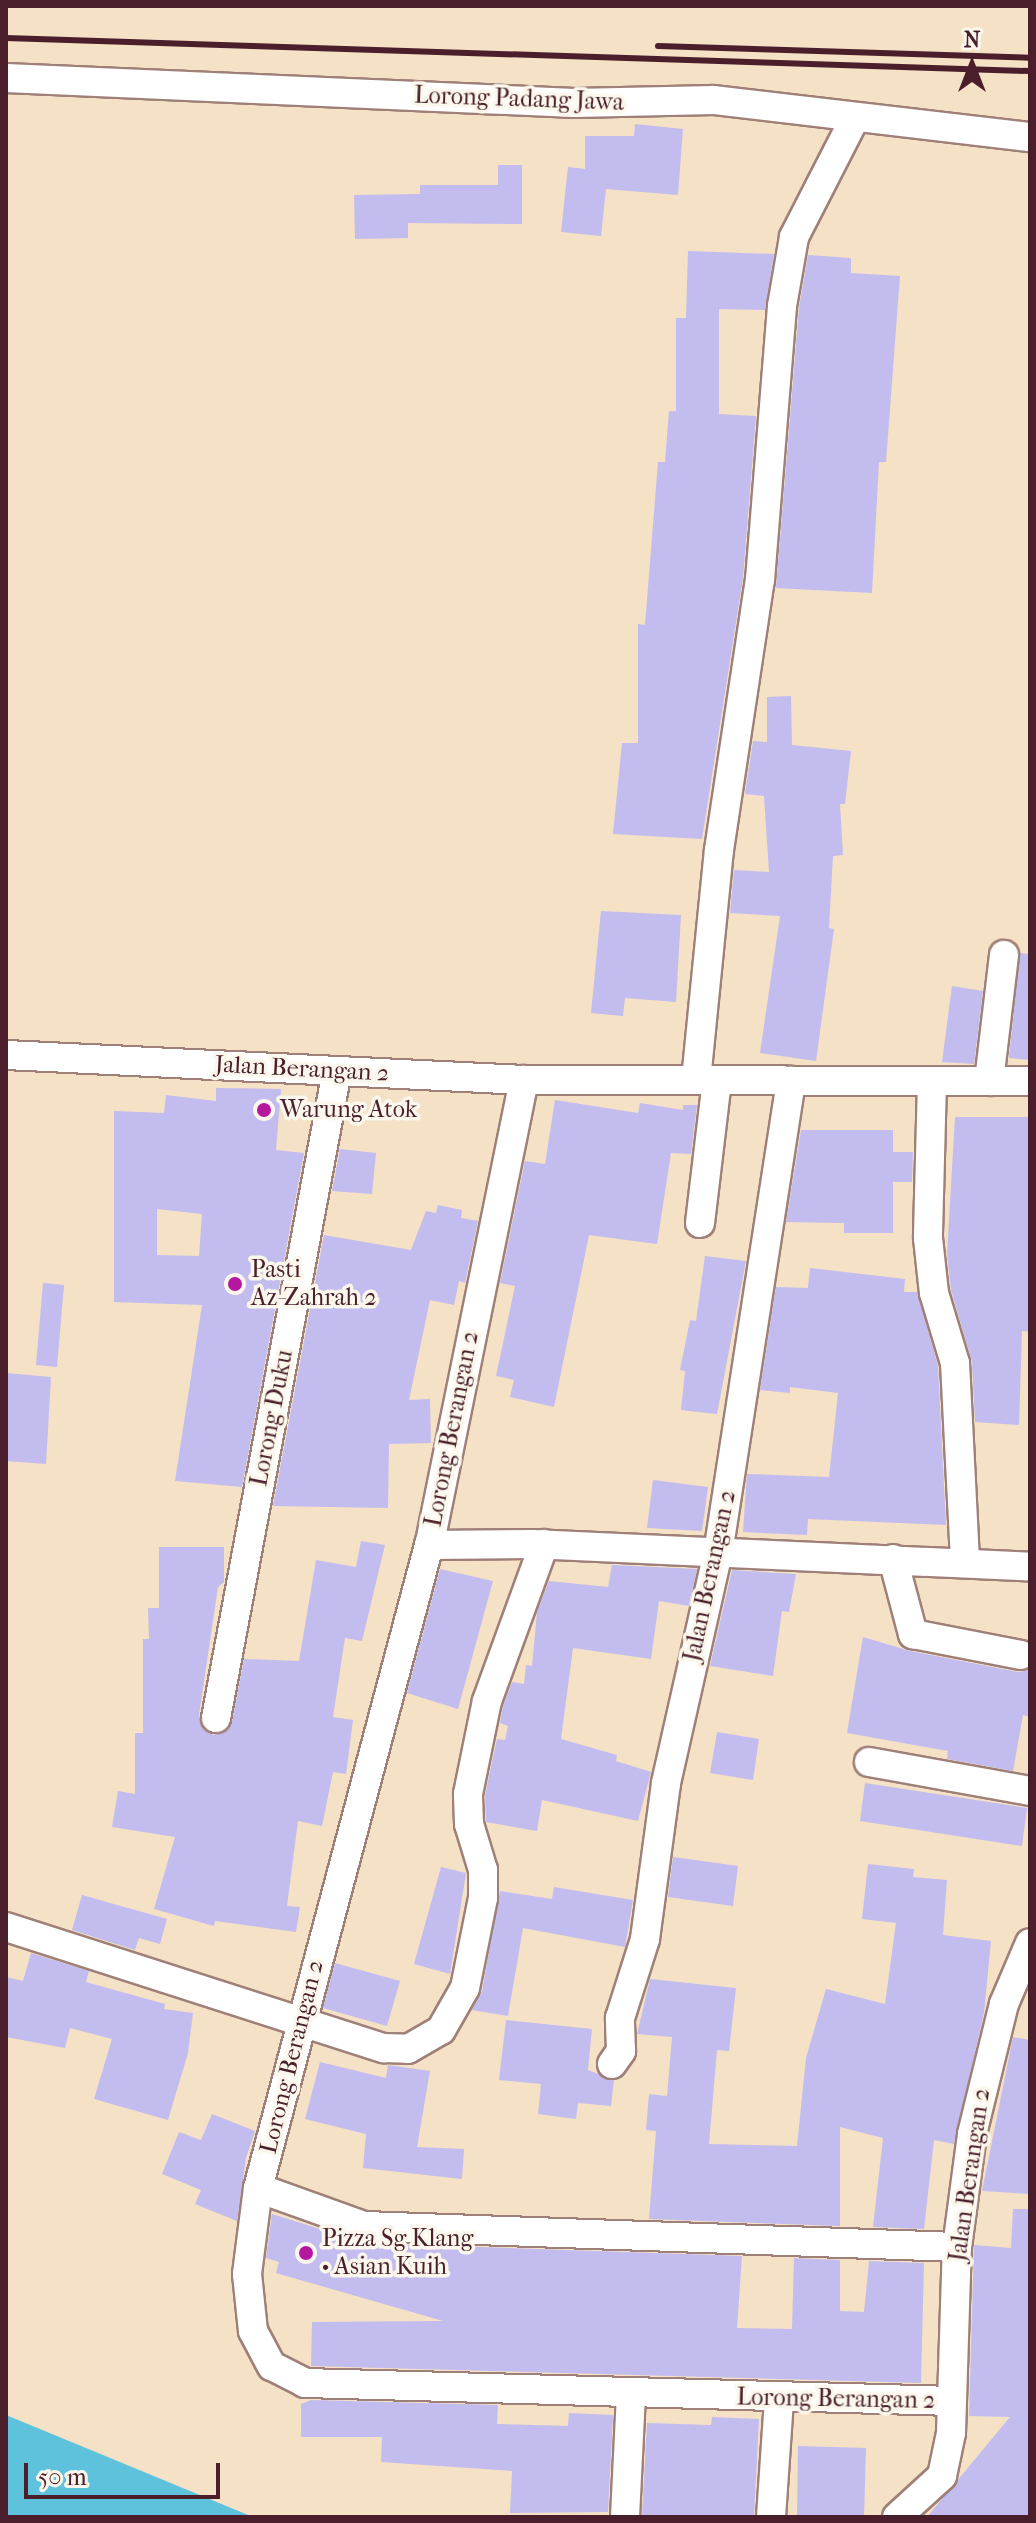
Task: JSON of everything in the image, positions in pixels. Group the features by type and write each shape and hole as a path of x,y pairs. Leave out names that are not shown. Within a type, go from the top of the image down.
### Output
{"street":[{"name":"Lorong Padang Jawa","path":"6,78 574,103 714,100 854,120 1030,137"},
{"path":"700,1223 719,850 760,580 791,251 854,120"},
{"path":"989,1081 1004,955"},
{"name":"Jalan Berangan 2","path":"6,1055 524,1080 1030,1081"},
{"name":"Lorong Duku","path":"216,1718 337,1071"},
{"name":"Lorong Berangan 2","path":"524,1080 429,1545 258,2188 247,2274 253,2331 272,2366 305,2383 779,2399 952,2401"},
{"name":"Jalan Berangan 2","path":"612,2064 621,2051 620,2018 645,1939 666,1783 718,1553 791,1081"},
{"path":"932,1081 928,1238 934,1293 955,1363 965,1561"},
{"path":"429,1545 544,1544 965,1561 1030,1567"},
{"path":"6,1927 384,2048 408,2049 441,2030 465,1988 483,1898 483,1870 469,1824 468,1794 487,1701 544,1544"},
{"path":"893,1559 913,1634 1021,1655"},
{"path":"869,1762 1030,1791"},
{"name":"Jalan Berangan 2","path":"897,2517 942,2476 952,2401 957,2247 987,2062 1004,2004 1029,1952"},
{"path":"258,2188 364,2226 957,2247"},
{"path":"625,2517 631,2394"},
{"path":"771,2517 779,2399"}],"water":[{"path":"6,2415 253,2517 6,2517"}],"building":[{"path":"635,124 683,129 678,195 606,189 601,236 561,232 568,167 585,169 585,136 634,136"},
{"path":"498,165 522,165 522,224 408,223 408,238 355,239 354,195 420,194 420,185 498,185"},
{"path":"688,251 774,254 765,310 719,309 719,414 756,416 743,578 702,839 613,834 622,743 638,743 638,624 645,625 658,462 665,462 669,411 676,411 676,318 686,318"},
{"path":"808,255 851,258 851,273 900,276 886,462 879,462 872,593 776,588 799,308"},
{"path":"791,696 792,745 851,751 845,804 840,804 843,855 833,856 829,928 834,929 816,1061 760,1053 780,916 730,913 734,870 769,872 764,796 745,794 753,741 767,742 767,697"},
{"path":"601,911 681,915 676,1002 625,998 623,1016 591,1013"},
{"path":"1020,953 1030,954 1030,1060 1009,1058"},
{"path":"952,986 983,991 974,1064 942,1062"},
{"path":"216,1088 281,1089 276,1150 304,1153 242,1487 175,1481 202,1305 114,1302 114,1111 164,1113 166,1095 216,1101","holes":["157,1209 202,1214 199,1256 157,1255"]},
{"path":"555,1100 638,1113 640,1103 683,1110 683,1105 697,1105 691,1154 671,1153 657,1244 589,1235 554,1407 510,1397 514,1380 496,1376 515,1286 500,1283 525,1161 545,1164"},
{"path":"955,1117 1030,1117 1030,1332 1022,1331 1019,1425 975,1422 972,1362 951,1290 947,1254"},
{"path":"801,1130 893,1130 893,1152 913,1152 912,1182 893,1182 893,1233 844,1233 844,1223 786,1222"},
{"path":"340,1149 376,1153 372,1194 332,1191"},
{"path":"438,1205 462,1210 461,1218 478,1221 465,1283 459,1281 454,1305 430,1300 409,1400 430,1399 431,1443 389,1444 388,1508 273,1506 324,1235 411,1250 426,1211 436,1213"},
{"path":"705,1256 746,1261 717,1414 681,1410 685,1371 680,1370 690,1320 696,1321"},
{"path":"810,1268 905,1279 904,1292 917,1292 938,1366 946,1525 808,1519 807,1535 743,1532 747,1474 829,1477 838,1393 790,1387 790,1393 760,1390 776,1287 808,1288"},
{"path":"43,1283 64,1285 57,1367 36,1365"},
{"path":"6,1373 51,1377 46,1464 6,1461"},
{"path":"653,1480 708,1487 702,1531 647,1528"},
{"path":"361,1541 385,1545 362,1641 345,1638 333,1717 353,1720 346,1774 333,1772 322,1826 298,1821 287,1906 300,1907 296,1932 215,1921 214,1926 154,1909 175,1837 112,1827 118,1791 135,1794 135,1733 143,1733 143,1639 149,1639 148,1608 159,1608 159,1547 224,1547 224,1582 218,1587 199,1715 204,1730 214,1735 228,1730 232,1722 244,1659 299,1661 316,1560 356,1567"},
{"path":"612,1565 697,1569 689,1606 659,1601 651,1659 573,1648 561,1739 617,1755 616,1761 651,1772 638,1821 542,1800 537,1831 486,1822 485,1795 497,1739 505,1740 508,1726 500,1723 503,1706 512,1682 524,1684 526,1665 532,1666 537,1612 549,1581 608,1587"},
{"path":"440,1569 493,1581 458,1709 407,1693"},
{"path":"732,1570 796,1574 789,1612 782,1611 773,1676 710,1666"},
{"path":"863,1637 910,1651 1018,1672 1030,1670 1030,1717 1023,1715 1013,1771 947,1759 948,1751 847,1733"},
{"path":"717,1732 759,1739 753,1780 710,1773"},
{"path":"865,1783 1027,1808 1022,1846 860,1821"},
{"path":"673,1857 738,1866 733,1906 668,1897"},
{"path":"868,1864 914,1869 913,1877 947,1880 943,1935 991,1941 984,2013 954,2144 934,2140 924,2229 873,2227 883,2138 840,2127 840,2226 649,2219 656,2131 646,2130 649,2094 667,2096 672,2037 637,2034 650,1979 736,1988 729,2051 717,2050 709,2144 797,2146 806,2058 826,1989 885,2004 896,1923 862,1919"},
{"path":"441,1867 466,1873 450,1974 414,1964"},
{"path":"554,1887 633,1900 625,1947 523,1928 508,2016 472,2010 482,1991 500,1891 552,1899"},
{"path":"82,1895 167,1919 160,1944 139,1938 135,1950 72,1930"},
{"path":"31,1953 89,1971 86,1982 165,2004 164,2009 193,2013 188,2053 168,2120 94,2099 112,2039 70,2028 65,2048 6,2037 6,1977 23,1981"},
{"path":"335,1963 400,1981 387,2026 323,2008"},
{"path":"506,2020 592,2029 588,2070 614,2080 611,2106 578,2103 576,2119 538,2114 541,2084 499,2080"},
{"path":"1013,2037 1030,2040 1030,2194 982,2191"},
{"path":"320,2062 386,2078 388,2065 430,2071 417,2147 464,2149 462,2179 363,2168 366,2134 305,2119"},
{"path":"212,2114 255,2131 246,2158 237,2221 195,2204 201,2190 162,2174 179,2132 201,2140"},
{"path":"1013,2209 1030,2209 1030,2517 927,2517 1010,2417 969,2416 974,2245 1011,2248"},
{"path":"272,2214 336,2234 334,2240 363,2243 742,2256 737,2328 792,2329 794,2258 840,2260 840,2311 864,2312 869,2261 924,2263 921,2383 311,2366 312,2322 443,2321 276,2273 279,2262 266,2258"},
{"path":"311,2400 498,2405 497,2424 568,2426 569,2413 613,2415 608,2512 510,2513 512,2471 381,2462 382,2437 301,2437 301,2404"},
{"path":"712,2417 759,2419 754,2517 642,2517 647,2423 711,2425"},
{"path":"798,2446 866,2448 864,2517 797,2517"}],"railway":[{"path":"6,38 1030,71"},
{"path":"658,46 1030,58"}],"place":[{"name":"Warung Atok","path":"264,1110"},
{"name":"Pasti Az-Zahrah 2","path":"235,1284"},
{"name":"Pizza Sg Klang • Asian Kuih","path":"306,2253"}]}
